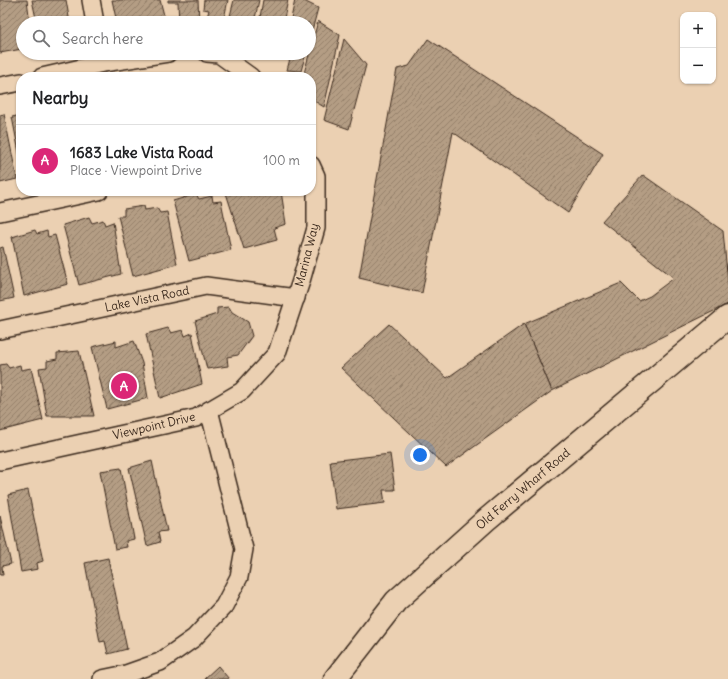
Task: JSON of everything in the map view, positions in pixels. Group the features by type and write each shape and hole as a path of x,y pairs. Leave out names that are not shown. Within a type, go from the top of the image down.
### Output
{"street":[{"path":"91,0 94,16"},
{"path":"58,72 96,60"},
{"path":"227,60 244,72"},
{"path":"0,86 16,83"},
{"name":"Marina Way","path":"296,298 316,228 316,176"},
{"path":"0,212 75,196"},
{"name":"Lake Vista Road","path":"0,330 206,286 296,298"},
{"name":"Viewpoint Drive","path":"0,461 196,418 242,391 277,353 296,298"},
{"name":"Old Ferry Wharf Road","path":"335,679 396,601 492,515 728,317"},
{"path":"102,679 126,674 160,662 194,638 224,606 239,577 244,549 209,410"}],"building":[{"path":"0,0 27,0 29,16 16,16 16,50 0,53"},
{"path":"32,0 66,0 69,16 35,16"},
{"path":"112,0 160,0 164,16 115,16"},
{"path":"168,0 198,0 199,16 179,16 178,2 168,2"},
{"path":"204,0 228,0 225,16 207,16 209,10 203,9"},
{"path":"234,0 259,0 256,16 230,16"},
{"path":"263,0 288,0 285,16 260,16"},
{"path":"295,0 302,0 318,8 316,16 292,16"},
{"path":"318,21 340,35 324,107 316,102 316,72 304,72 308,60 316,60 316,28"},
{"path":"344,39 366,65 349,129 324,120"},
{"path":"428,39 603,154 568,213 453,132 422,293 359,278 397,69 409,66"},
{"path":"290,60 304,60 301,71 287,70"},
{"path":"4,114 16,179 0,183 0,115"},
{"path":"16,116 16,137 12,117"},
{"path":"643,175 723,231 728,283 728,304 552,391 524,324 621,283 639,301 650,296 674,278 602,221"},
{"path":"189,196 197,196 199,199 212,196 213,202 221,201 231,250 189,261 173,201"},
{"path":"227,196 282,196 286,224 274,228 277,240 244,249"},
{"path":"144,206 145,210 157,208 160,213 167,212 177,264 133,276 118,216 124,216 124,209"},
{"path":"89,217 92,223 103,220 105,225 113,222 121,274 79,285 63,225"},
{"path":"35,230 37,234 47,231 48,237 55,235 68,284 24,296 12,237"},
{"path":"3,247 14,298 0,301 0,248"},
{"path":"229,307 232,312 248,322 252,336 238,355 227,357 228,366 207,369 195,321 217,314 217,308"},
{"path":"389,324 447,378 524,324 552,391 446,467 341,368"},
{"path":"168,328 171,333 183,330 185,336 192,333 202,384 160,398 146,334"},
{"path":"116,341 116,347 134,341 142,363 148,398 107,409 92,347"},
{"path":"79,351 94,416 47,416 39,368 47,367 47,361 57,359 57,353"},
{"path":"6,364 9,368 20,365 21,370 31,368 43,420 0,431 0,365"},
{"path":"390,454 395,490 383,490 385,503 336,509 330,461"},
{"path":"152,461 167,531 158,532 160,542 147,546 129,468"},
{"path":"121,468 134,539 126,541 127,547 115,549 100,471"},
{"path":"28,490 43,561 37,563 38,569 21,572 8,495"},
{"path":"0,516 11,564 2,566 3,575 0,575"},
{"path":"108,558 127,649 108,654 105,641 100,642 85,563"},
{"path":"218,666 229,679 204,679"}],"place":[{"name":"1683 Lake Vista Road","path":"124,386"}]}
